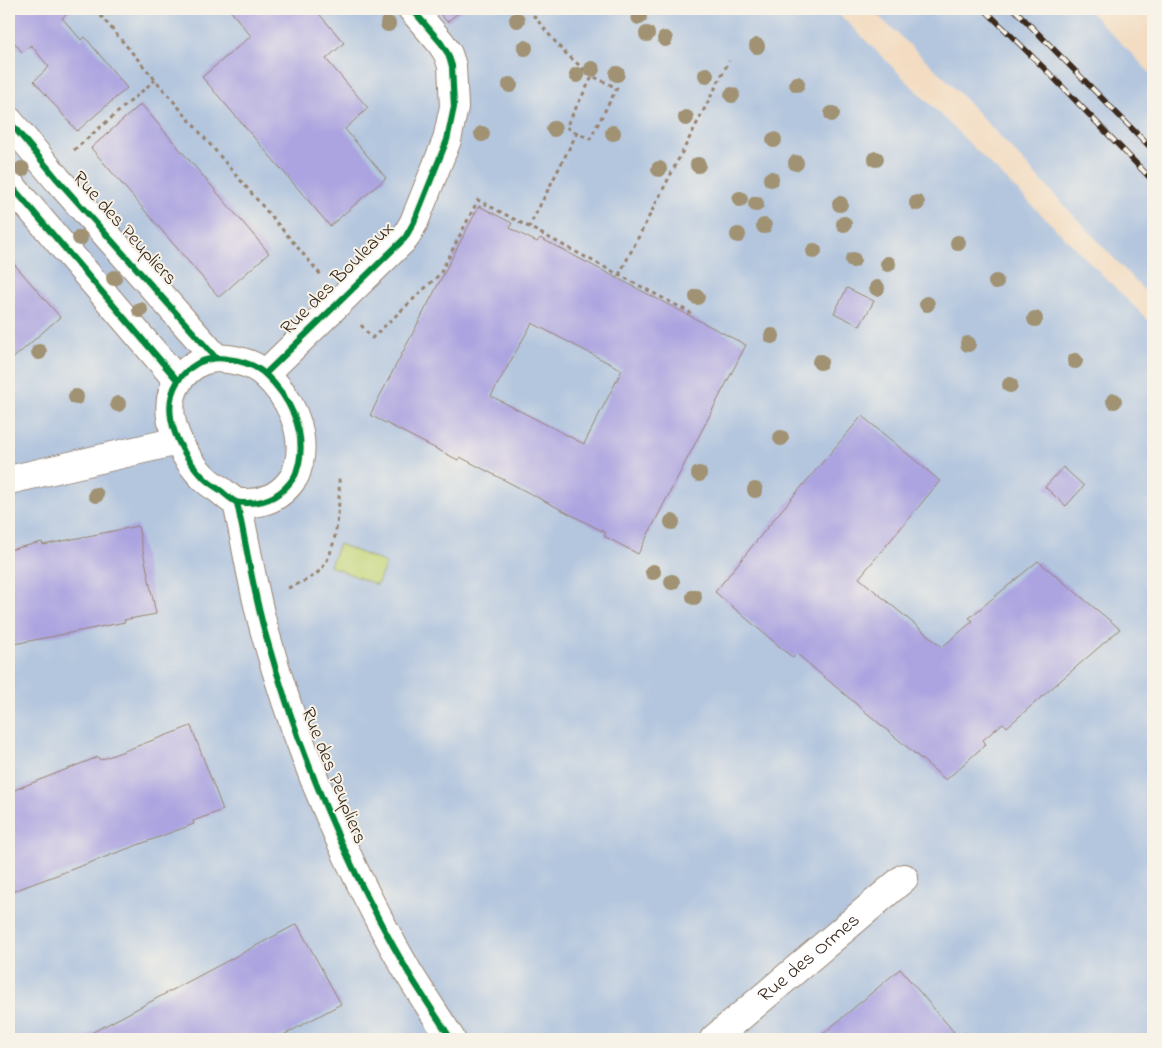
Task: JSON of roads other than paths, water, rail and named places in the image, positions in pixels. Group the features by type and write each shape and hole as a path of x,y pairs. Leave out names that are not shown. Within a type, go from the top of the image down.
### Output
{"street":[{"name":"Rue des Bouleaux","path":"265,374 405,238 414,222 448,140 454,107 452,66 448,54 441,43 412,9"},
{"name":"Rue des Peupliers","path":"9,121 57,180 216,358"},
{"path":"9,183 178,381"},
{"path":"216,358 238,360 265,374 291,407 298,426 300,458 296,474 287,488 273,497 256,503 237,503 204,478 188,459 172,426 169,412 171,396 178,381 199,362 216,358"},
{"path":"9,480 178,441"},
{"name":"Rue des Peupliers","path":"237,503 265,634 305,756 335,828 368,899 409,973 451,1039"},
{"name":"Rue des Ormes","path":"714,1039 904,878"}],"railway":[{"path":"984,9 1050,74 1153,181"},
{"path":"1014,9 1153,150"}]}
